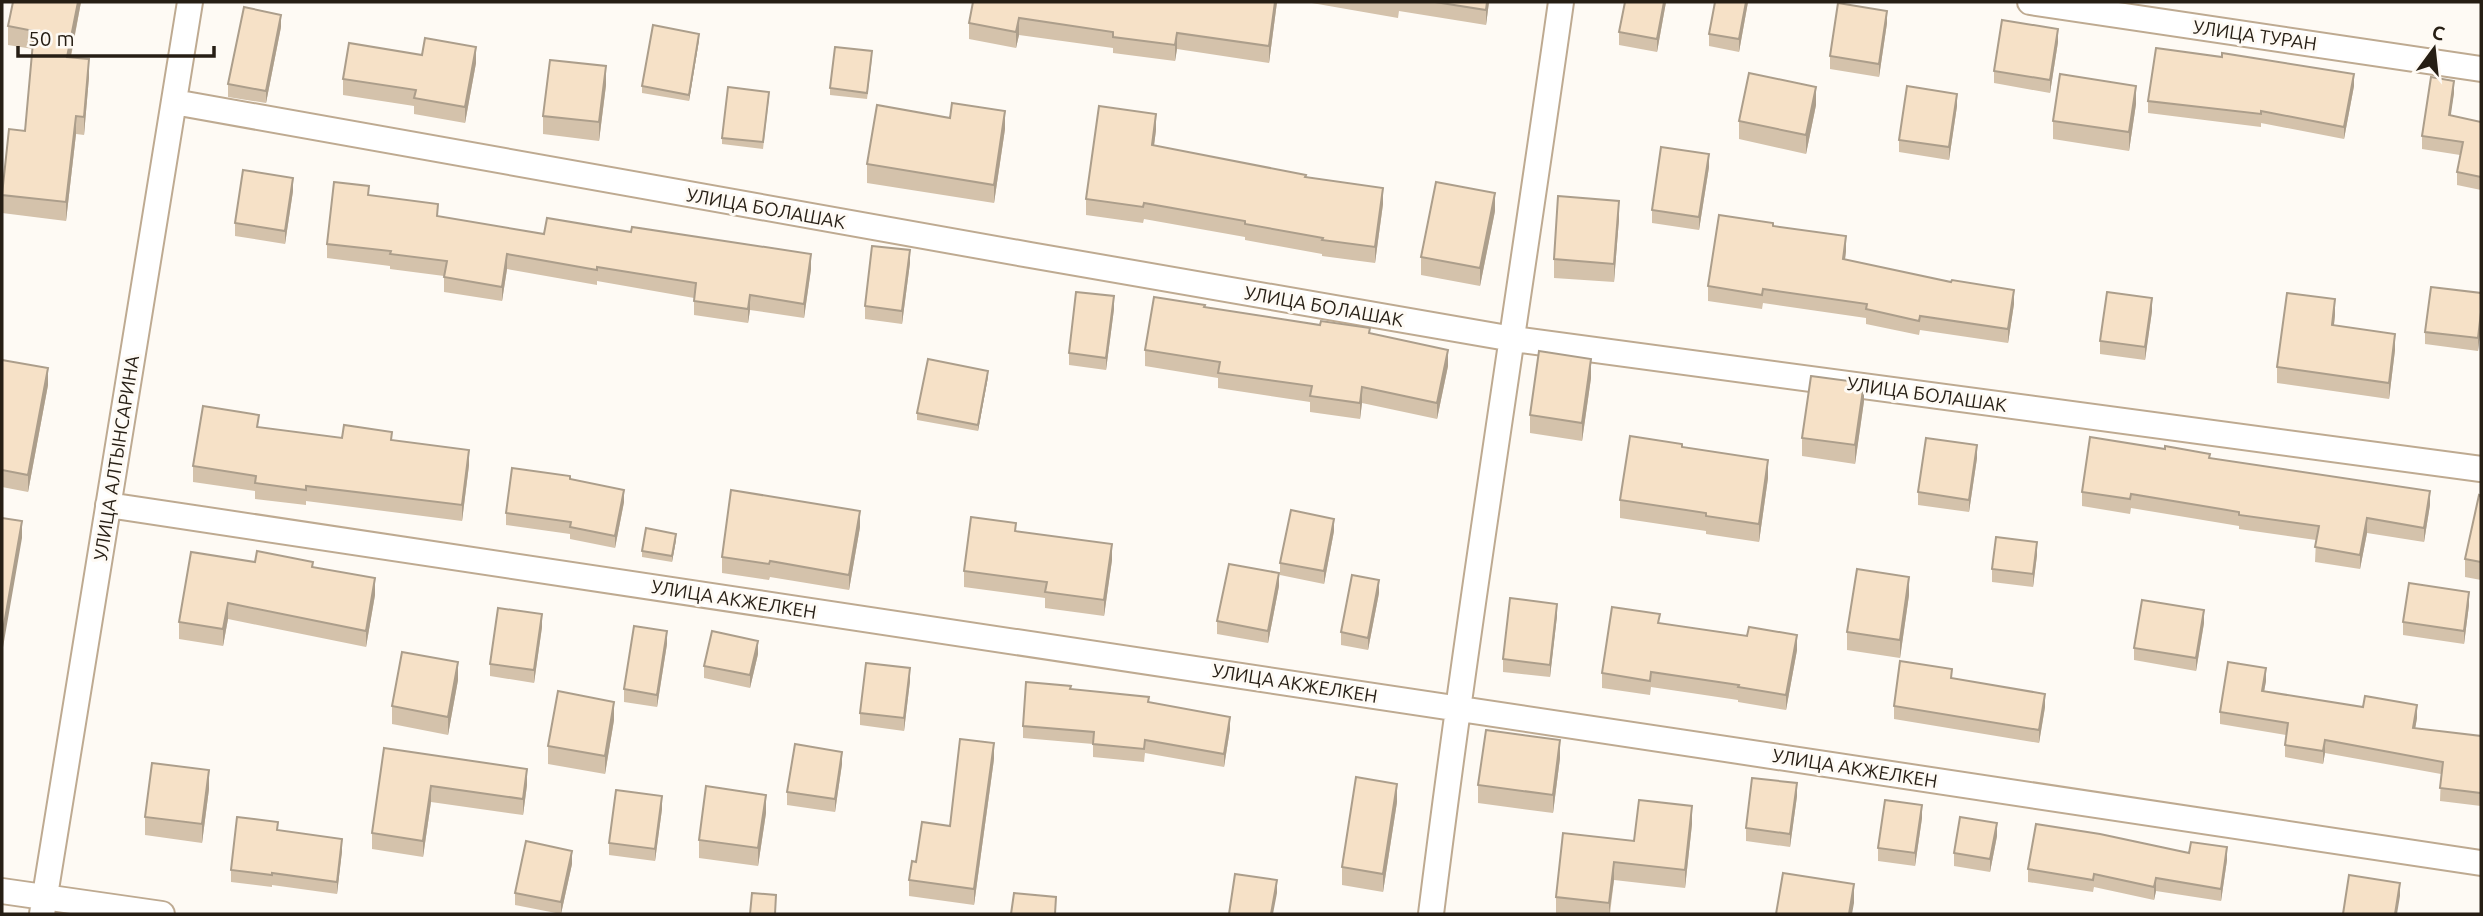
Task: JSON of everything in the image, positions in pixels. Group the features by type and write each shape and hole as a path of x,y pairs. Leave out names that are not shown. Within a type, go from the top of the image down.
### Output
{"street":[{"name":"УЛИЦА АЛТЫНСАРИНА","path":"43,905 190,2"},
{"path":"1431,914 1457,708 1562,2"},
{"name":"УЛИЦА ТУРАН","path":"2030,2 2481,69"},
{"name":"УЛИЦА БОЛАШАК","path":"174,102 1513,339 2481,469"},
{"name":"УЛИЦА АКЖЕЛКЕН","path":"108,505 2481,863"},
{"path":"2,891 43,905 162,914"}],"building":[{"path":"13,2 78,2 67,57 89,59 84,117 76,116 66,202 2,195 9,129 25,131 34,31 8,26"},
{"path":"973,2 1275,2 1269,46 1177,33 1175,45 1113,37 1113,32 1019,18 1016,32 969,23"},
{"path":"1435,2 1487,2 1486,10"},
{"path":"1625,2 1664,2 1657,39 1619,32"},
{"path":"1715,2 1746,2 1739,39 1709,34"},
{"path":"1838,3 1887,11 1879,64 1830,56"},
{"path":"244,7 281,15 266,91 228,84"},
{"path":"2002,20 2058,29 2050,80 1994,71"},
{"path":"653,25 699,34 689,95 642,86"},
{"path":"425,38 476,47 465,107 414,98 416,90 343,79 349,43 422,55"},
{"path":"835,47 872,51 867,93 830,88"},
{"path":"2156,48 2222,57 2222,53 2354,74 2344,127 2261,111 2261,114 2148,101"},
{"path":"550,60 606,66 599,122 543,116"},
{"path":"1749,73 1816,87 1806,135 1739,121"},
{"path":"2060,74 2136,86 2129,132 2053,121"},
{"path":"2431,77 2454,81 2449,115 2481,122 2481,177 2457,172 2463,142 2422,136"},
{"path":"1907,86 1957,94 1949,147 1899,140"},
{"path":"728,87 769,92 763,142 722,138"},
{"path":"952,103 1005,111 994,185 867,164 877,105 950,118"},
{"path":"1099,106 1156,114 1152,145 1306,175 1305,177 1383,188 1375,247 1322,240 1323,238 1245,224 1245,221 1144,203 1143,207 1086,199"},
{"path":"1661,147 1709,154 1699,217 1652,210"},
{"path":"243,170 293,178 285,231 235,223"},
{"path":"334,182 369,186 368,195 438,204 437,216 544,234 547,218 631,232 632,227 811,254 804,304 750,295 748,309 694,301 696,283 597,267 597,270 507,254 502,287 444,277 447,261 327,244"},
{"path":"1436,182 1495,193 1480,268 1421,257"},
{"path":"1558,196 1619,201 1614,264 1554,259"},
{"path":"1719,215 1846,236 1843,259 1951,282 1952,280 2014,290 2008,329 1920,316 1919,321 1866,309 1867,304 1763,289 1762,295 1708,286"},
{"path":"872,246 910,250 902,311 865,306"},
{"path":"2431,287 2481,293 2478,338 2425,332"},
{"path":"1076,292 1114,296 1106,358 1069,353"},
{"path":"2107,292 2152,298 2145,347 2100,341"},
{"path":"2287,293 2335,299 2332,325 2395,334 2389,383 2277,367"},
{"path":"1154,297 1320,325 1321,321 1370,328 1369,333 1448,350 1437,403 1362,387 1360,403 1310,396 1312,386 1218,373 1220,362 1145,350"},
{"path":"1539,351 1591,359 1582,423 1530,415"},
{"path":"928,359 988,371 978,425 917,413"},
{"path":"2,360 48,368 28,475 2,470"},
{"path":"1811,376 1864,383 1855,445 1802,438"},
{"path":"203,406 259,415 257,427 342,438 344,425 392,432 391,440 469,450 462,505 306,486 306,490 255,483 256,476 193,466"},
{"path":"1630,436 1768,460 1759,524 1620,500"},
{"path":"2090,437 2165,449 2165,446 2210,454 2209,458 2430,491 2424,528 2367,518 2360,555 2315,547 2319,526 2239,515 2239,512 2131,494 2130,499 2082,492"},
{"path":"1926,438 1977,445 1969,500 1918,492"},
{"path":"512,468 570,476 570,479 624,490 615,536 570,527 571,522 506,513"},
{"path":"731,490 860,511 849,575 770,561 769,564 722,557"},
{"path":"2479,495 2481,496 2481,562 2465,559"},
{"path":"1291,510 1334,519 1324,571 1280,563"},
{"path":"971,517 1016,523 1015,531 1112,544 1104,600 1045,592 1047,582 964,571"},
{"path":"2,518 22,521 2,636"},
{"path":"646,528 676,534 672,556 642,551"},
{"path":"1996,537 2037,542 2033,574 1992,569"},
{"path":"257,551 313,562 312,567 375,578 366,631 228,603 223,629 179,622 191,552 255,562"},
{"path":"1229,564 1279,573 1268,631 1217,621"},
{"path":"1857,569 1909,577 1900,640 1847,632"},
{"path":"1352,575 1379,580 1368,638 1341,632"},
{"path":"2409,583 2469,592 2464,631 2403,622"},
{"path":"1510,598 1557,604 1550,665 1503,659"},
{"path":"2142,600 2204,610 2196,658 2134,648"},
{"path":"1612,607 1660,614 1658,623 1747,636 1749,627 1797,635 1786,695 1651,672 1650,681 1602,673"},
{"path":"498,608 542,614 534,670 490,664"},
{"path":"634,626 667,631 657,695 624,689"},
{"path":"712,631 758,641 750,675 704,666"},
{"path":"402,652 458,662 448,717 392,706"},
{"path":"1900,661 1952,669 1951,678 2045,694 2039,730 1894,706"},
{"path":"2228,662 2266,668 2262,691 2363,707 2365,696 2417,705 2413,728 2481,736 2481,793 2440,788 2443,762 2325,740 2323,751 2285,745 2288,723 2220,712"},
{"path":"866,663 910,668 904,718 860,713"},
{"path":"1026,682 1149,697 1148,702 1230,717 1224,754 1145,740 1144,749 1093,744 1094,732 1023,726"},
{"path":"558,691 614,702 605,756 548,746"},
{"path":"1486,730 1560,740 1553,795 1478,785"},
{"path":"960,739 994,743 974,889 909,880 912,861 916,862 922,822 950,826"},
{"path":"795,744 842,752 835,799 787,792"},
{"path":"384,748 527,769 523,799 431,786 423,841 372,833"},
{"path":"152,763 209,770 202,824 145,817"},
{"path":"1356,777 1397,784 1383,874 1342,867"},
{"path":"1752,778 1797,783 1790,834 1746,828"},
{"path":"706,786 766,795 758,848 699,840"},
{"path":"616,790 662,796 655,849 609,843"},
{"path":"1639,800 1692,806 1685,870 1614,862 1609,903 1556,897 1563,833 1634,841"},
{"path":"1885,800 1922,805 1915,853 1878,848"},
{"path":"237,817 278,822 277,830 342,839 337,882 231,870"},
{"path":"1960,817 1997,823 1990,859 1954,853"},
{"path":"2036,824 2189,853 2191,842 2227,847 2221,889 2156,878 2154,887 2094,874 2093,880 2028,869"},
{"path":"526,841 572,851 561,902 515,893"},
{"path":"1783,873 1854,884 1849,914 1776,914"},
{"path":"1235,874 1277,880 1271,914 1229,914"},
{"path":"2349,875 2400,883 2395,914 2343,914"},
{"path":"752,893 776,895 775,914 750,914"},
{"path":"1014,893 1056,897 1055,914 1011,914"}]}
